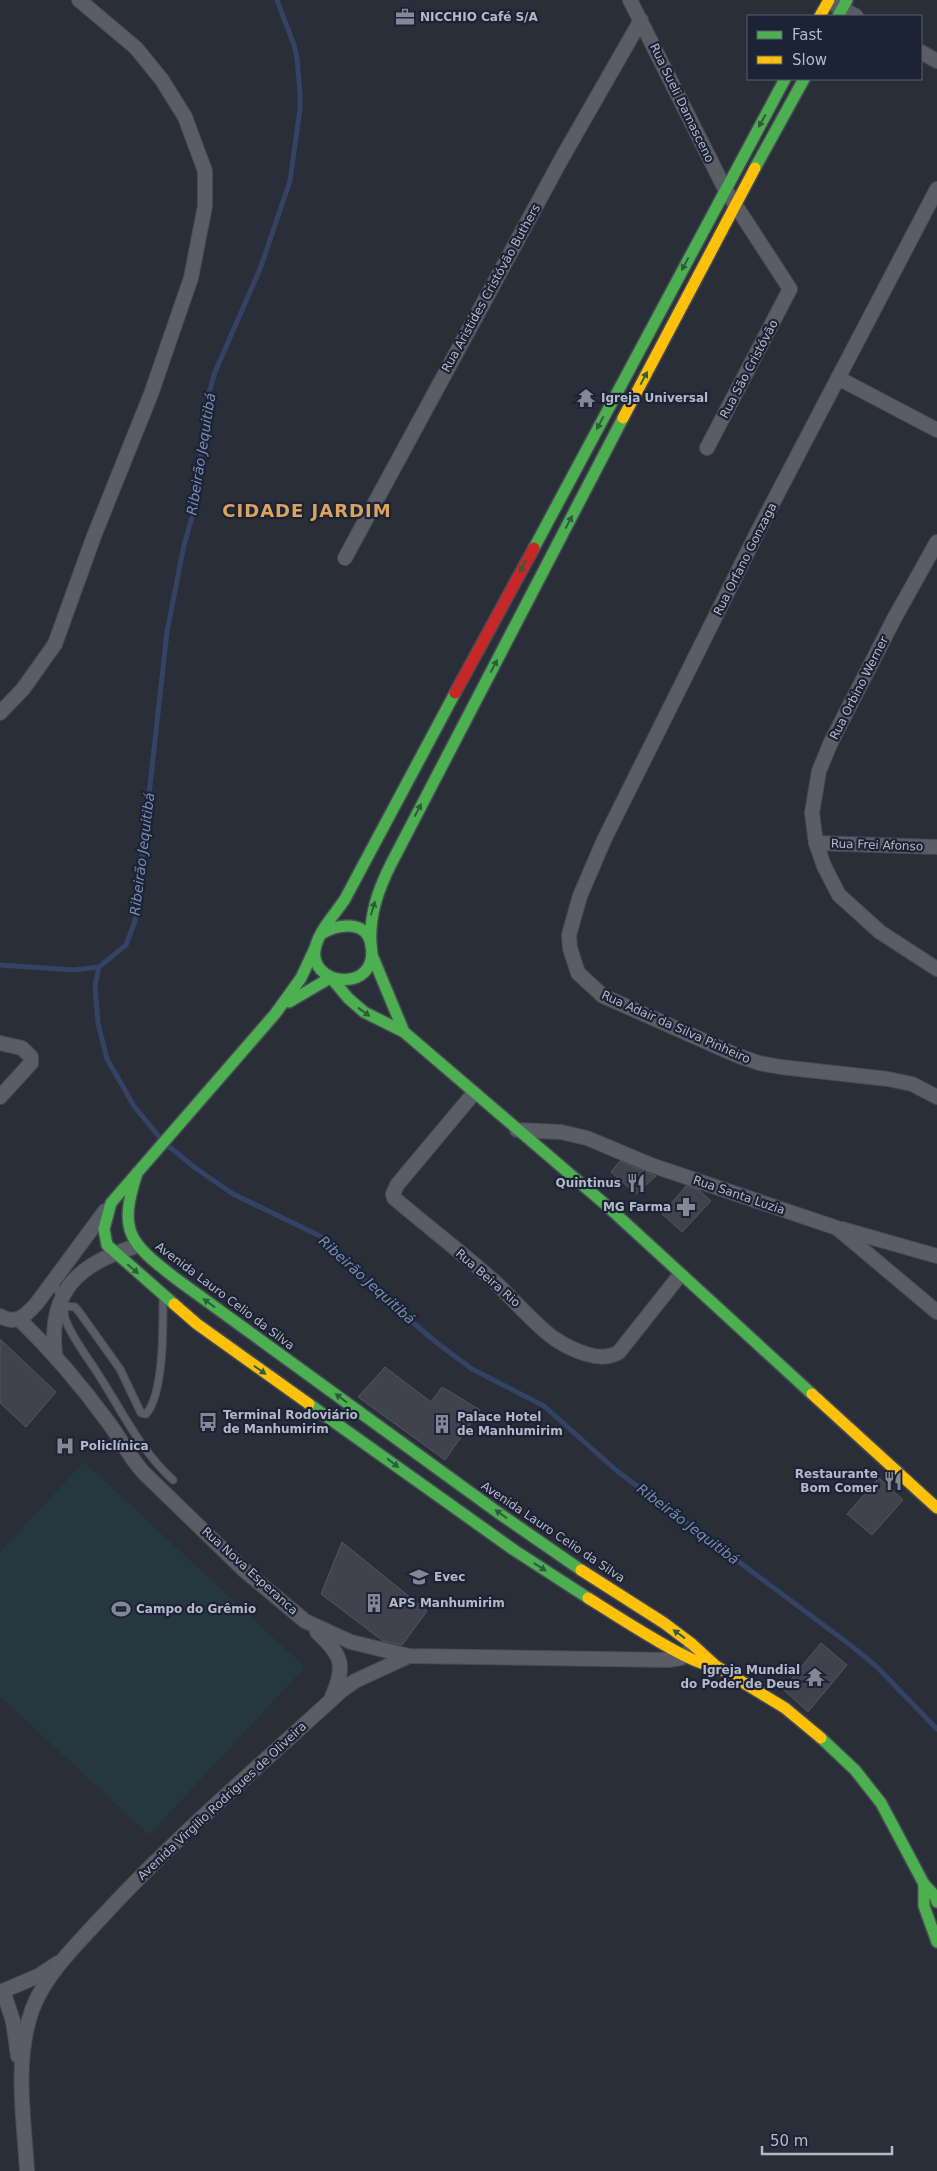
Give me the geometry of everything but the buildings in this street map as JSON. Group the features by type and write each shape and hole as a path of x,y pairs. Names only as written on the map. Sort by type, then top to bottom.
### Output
{"street":[{"path":"0,713 23,689 54,644 94,536 151,394 191,278 205,206 204,165 185,116 162,80 136,48 79,0"},
{"name":"Rua Sueli Damasceno","path":"630,0 725,189 790,289"},
{"path":"821,15 828,1 854,15"},
{"name":"Rua Aristides Cristóvão Buthers","path":"345,558 562,158 641,20"},
{"path":"922,53 937,61"},
{"path":"137,1173 275,1014 300,978 321,934 345,898 725,189 785,80"},
{"path":"275,1014 296,996 332,979 344,982 354,980 363,974 369,966 372,950 369,933 374,904 396,853 734,205 803,80"},
{"name":"Rua Orfano Gonzaga","path":"569,935 580,896 604,840 758,531 937,189"},
{"name":"Rua São Cristóvão","path":"707,448 790,289"},
{"path":"838,378 937,430"},
{"name":"Rua Orbino Werner","path":"937,542 831,742 819,771 812,813 816,843 824,866 839,895 880,932 937,969"},
{"name":"Rua Frei Afonso","path":"816,843 937,847"},
{"path":"321,934 329,927 339,924 350,924 363,932 404,1032"},
{"name":"Rua Adair da Silva Pinheiro","path":"569,935 570,948 578,973 603,996 727,1051 759,1063 888,1079 912,1084 937,1097"},
{"path":"315,948 315,958 318,967 332,979 344,995 363,1012 382,1024 404,1032 606,1205 680,1275 937,1508"},
{"path":"0,1044 22,1048 31,1057 31,1063 0,1097"},
{"name":"Rua Beira Rio","path":"474,1093 397,1185 394,1189 394,1198 496,1284 554,1338 584,1353 598,1356 614,1355 619,1352 680,1275"},
{"name":"Rua Santa Luzia","path":"517,1130 561,1132 587,1138 652,1165 836,1228 937,1312"},
{"name":"Avenida Lauro Celio da Silva","path":"137,1173 111,1203 103,1232 107,1245 114,1253 197,1324 231,1334 315,1379 527,1532 627,1599 690,1651"},
{"name":"Avenida Lauro Celio da Silva","path":"137,1173 130,1195 127,1217 129,1233 137,1246 174,1278 231,1334 302,1399 514,1550 617,1616 690,1651 745,1682 784,1708 843,1757 881,1803 924,1884 935,1896 937,1902"},
{"path":"0,1316 13,1321 20,1320 37,1303 111,1203"},
{"path":"836,1228 937,1256"},
{"path":"55,1354 53,1334 58,1306 63,1301 70,1283 88,1266 114,1253 137,1246"},
{"name":"Rua Nova Esperanca","path":"20,1320 55,1354 110,1425 131,1458 143,1472 244,1570 306,1621 351,1642 409,1656 668,1660 690,1651"},
{"path":"302,1399 315,1379"},
{"path":"374,1449 386,1432"},
{"path":"514,1550 527,1532"},
{"path":"617,1616 627,1599"},
{"path":"306,1621 331,1645 340,1660 338,1684 329,1702"},
{"name":"Avenida Virgilio Rodrigues de Oliveira","path":"26,2171 21,2076 24,2044 32,2010 66,1956 136,1880 192,1824 329,1702 355,1681 409,1656"},
{"path":"924,1884 924,1906 937,1942"},
{"path":"21,2076 13,2021 2,1990 38,1976 66,1956"}],"lane":[{"path":"52,1283 63,1301 63,1314 66,1322 128,1424 153,1460 173,1480"},
{"path":"63,1301 75,1307 80,1313 120,1369 136,1407 141,1414 146,1414 153,1401 162,1352 163,1294"}],"shaded area":[{"name":"Campo do Grêmio","path":"84,1462 305,1667 149,1835 0,1696 0,1552"}],"waterway":[{"name":"Ribeirão Jequitibá","path":"161,1139 134,1106 107,1059 98,1023 95,985 99,967 126,945 135,921 167,632 184,545 193,514 209,393 215,372 260,269 290,181 300,109 300,93 294,45 277,0"},
{"path":"0,965 74,970 99,967"},
{"name":"Ribeirão Jequitibá","path":"167,1145 194,1167 233,1194 320,1236 375,1290 437,1343 472,1369 544,1406 617,1471 849,1644 877,1667 937,1729"}],"traffic: fast":[{"path":"839,15 847,0"},
{"path":"534,548 784,80"},
{"path":"755,168 803,80"},
{"path":"371,945 373,913 378,893 386,874 623,418"},
{"path":"321,934 343,926 358,927 364,931 371,945 371,961 365,972 354,978 342,980 331,977 321,970 315,959 316,945 318,939 325,927 345,899 455,693"},
{"path":"174,1304 107,1245 104,1229 111,1203 275,1014 301,978 315,948"},
{"path":"372,955 404,1032"},
{"path":"289,1002 330,978"},
{"path":"333,980 348,998 364,1012 404,1032 606,1205 812,1394"},
{"path":"137,1173 128,1209 129,1223 138,1245 159,1266 500,1514 581,1570"},
{"path":"309,1404 514,1550 588,1598"},
{"path":"821,1738 855,1770 881,1803 924,1884 935,1896 937,1902"},
{"path":"924,1884 924,1906 937,1942"}],"traffic: slow":[{"path":"821,15 829,0"},
{"path":"623,418 755,168"},
{"path":"174,1304 197,1324 309,1404"},
{"path":"812,1394 937,1508"},
{"path":"581,1570 664,1623 692,1644 716,1666 785,1708 821,1738"},
{"path":"588,1598 669,1647 700,1663 710,1665"}],"traffic: jam":[{"path":"455,693 534,548"}],"place":[{"name":"NICCHIO Café S/A","path":"405,17"},
{"name":"Igreja Universal","path":"586,398"},
{"name":"Quintinus","path":"636,1183"},
{"name":"MG Farma","path":"686,1207"},
{"name":"Terminal Rodoviário de Manhumirim","path":"208,1422"},
{"name":"Palace Hotel de Manhumirim","path":"442,1424"},
{"name":"Policlínica","path":"65,1446"},
{"name":"Restaurante Bom Comer","path":"893,1481"},
{"name":"Evec","path":"419,1577"},
{"name":"APS Manhumirim","path":"374,1603"},
{"name":"Campo do Grêmio","path":"121,1609"},
{"name":"Igreja Mundial do Poder de Deus","path":"815,1677"}],"district":[{"name":"CIDADE JARDIM","path":"307,511"}]}
